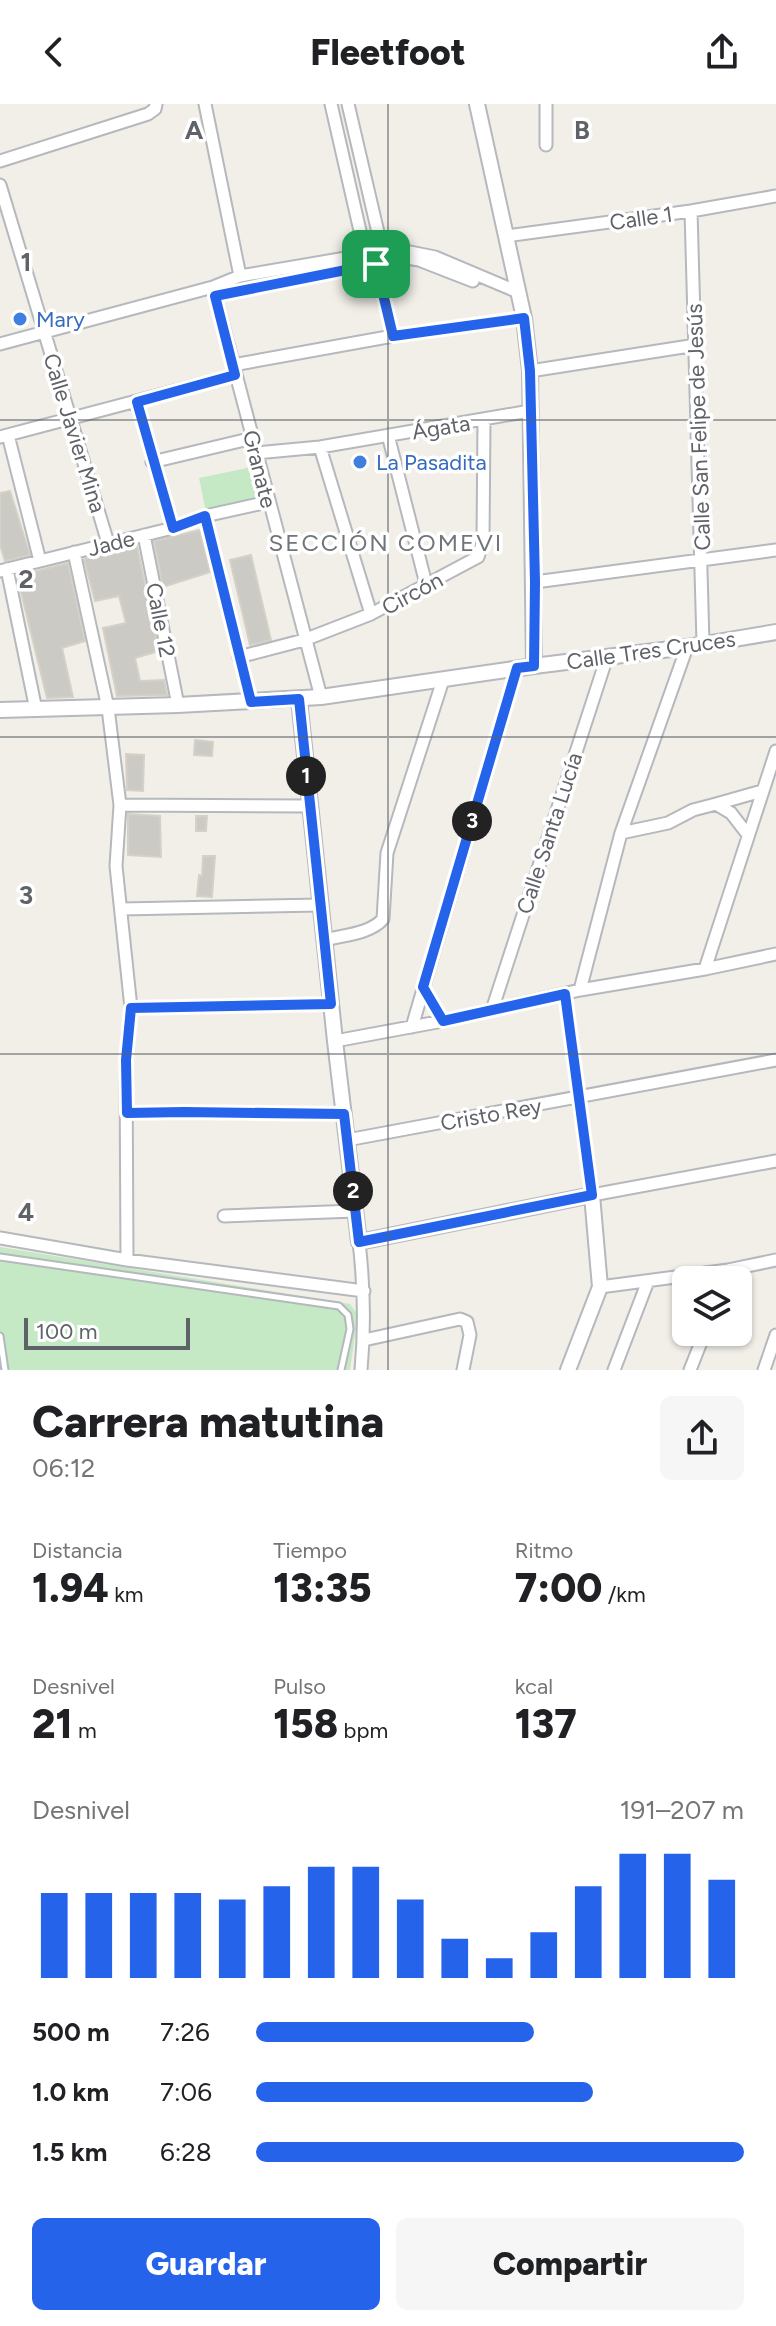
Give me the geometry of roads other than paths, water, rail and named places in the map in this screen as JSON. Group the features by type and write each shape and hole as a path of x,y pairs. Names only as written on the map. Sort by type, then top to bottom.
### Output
{"street":[{"path":"205,104 240,276"},
{"path":"331,104 363,244 375,259 393,336"},
{"path":"348,104 380,241 375,259"},
{"path":"477,104 524,318 530,371 534,666"},
{"path":"546,104 546,145"},
{"path":"0,161 148,114 156,106"},
{"name":"Calle Javier Mina","path":"0,185 108,543"},
{"name":"Calle 1","path":"506,236 776,196"},
{"name":"Calle San Felipe de Jesús","path":"691,211 703,643"},
{"path":"0,344 214,292 410,252 427,255 518,292"},
{"path":"214,292 240,276 375,259 410,258 473,281"},
{"name":"Granate","path":"214,292 321,697"},
{"path":"40,561 4,436 137,402 234,370 393,336 524,318"},
{"path":"530,371 696,345"},
{"path":"137,402 173,528"},
{"name":"Ágata","path":"256,453 320,447 530,411"},
{"name":"Circón","path":"239,657 304,640 371,614 474,560 482,549 484,420"},
{"path":"388,435 426,584"},
{"path":"152,462 253,438"},
{"path":"320,447 371,614"},
{"name":"Jade","path":"4,570 268,502"},
{"path":"205,516 251,702"},
{"name":"Calle 12","path":"144,535 178,705"},
{"path":"535,582 776,550"},
{"path":"74,552 108,708 120,805 116,866 131,1008 126,1060 127,1260"},
{"path":"4,570 36,710"},
{"name":"Calle Tres Cruces","path":"0,710 321,697 776,632"},
{"path":"580,990 621,833 687,647"},
{"name":"Calle Santa Lucía","path":"492,1010 607,657"},
{"path":"412,1027 517,668"},
{"path":"325,940 364,931 383,919 387,853 443,680"},
{"path":"299,699 364,1291 361,1370"},
{"path":"705,969 776,751"},
{"path":"621,833 668,823 693,810 762,791"},
{"path":"716,804 731,813 748,835"},
{"path":"120,805 309,806"},
{"path":"122,909 320,905"},
{"path":"335,1041 774,954 776,942"},
{"path":"423,987 443,1021"},
{"path":"565,994 592,1195 600,1287 568,1370"},
{"path":"131,1008 331,1004"},
{"name":"Cristo Rey","path":"347,1140 776,1060"},
{"path":"127,1113 344,1114"},
{"path":"359,1242 776,1161"},
{"path":"224,1216 355,1211"},
{"path":"0,1238 127,1260 364,1291"},
{"path":"752,1267 776,1260"},
{"path":"600,1287 672,1279"},
{"path":"614,1370 648,1281"},
{"path":"364,1340 460,1319 467,1322 470,1335 463,1370"},
{"path":"764,1370 776,1335"},
{"path":"690,1370 699,1346"}],"lane":[{"path":"0,1257 339,1306 348,1315 350,1329 341,1370"},
{"path":"0,1336 5,1370"}],"place":[{"name":"Mary","path":"20,319"},
{"name":"La Pasadita","path":"360,462"}],"district":[{"name":"SECCIÓN COMEVI","path":"386,543"}]}
